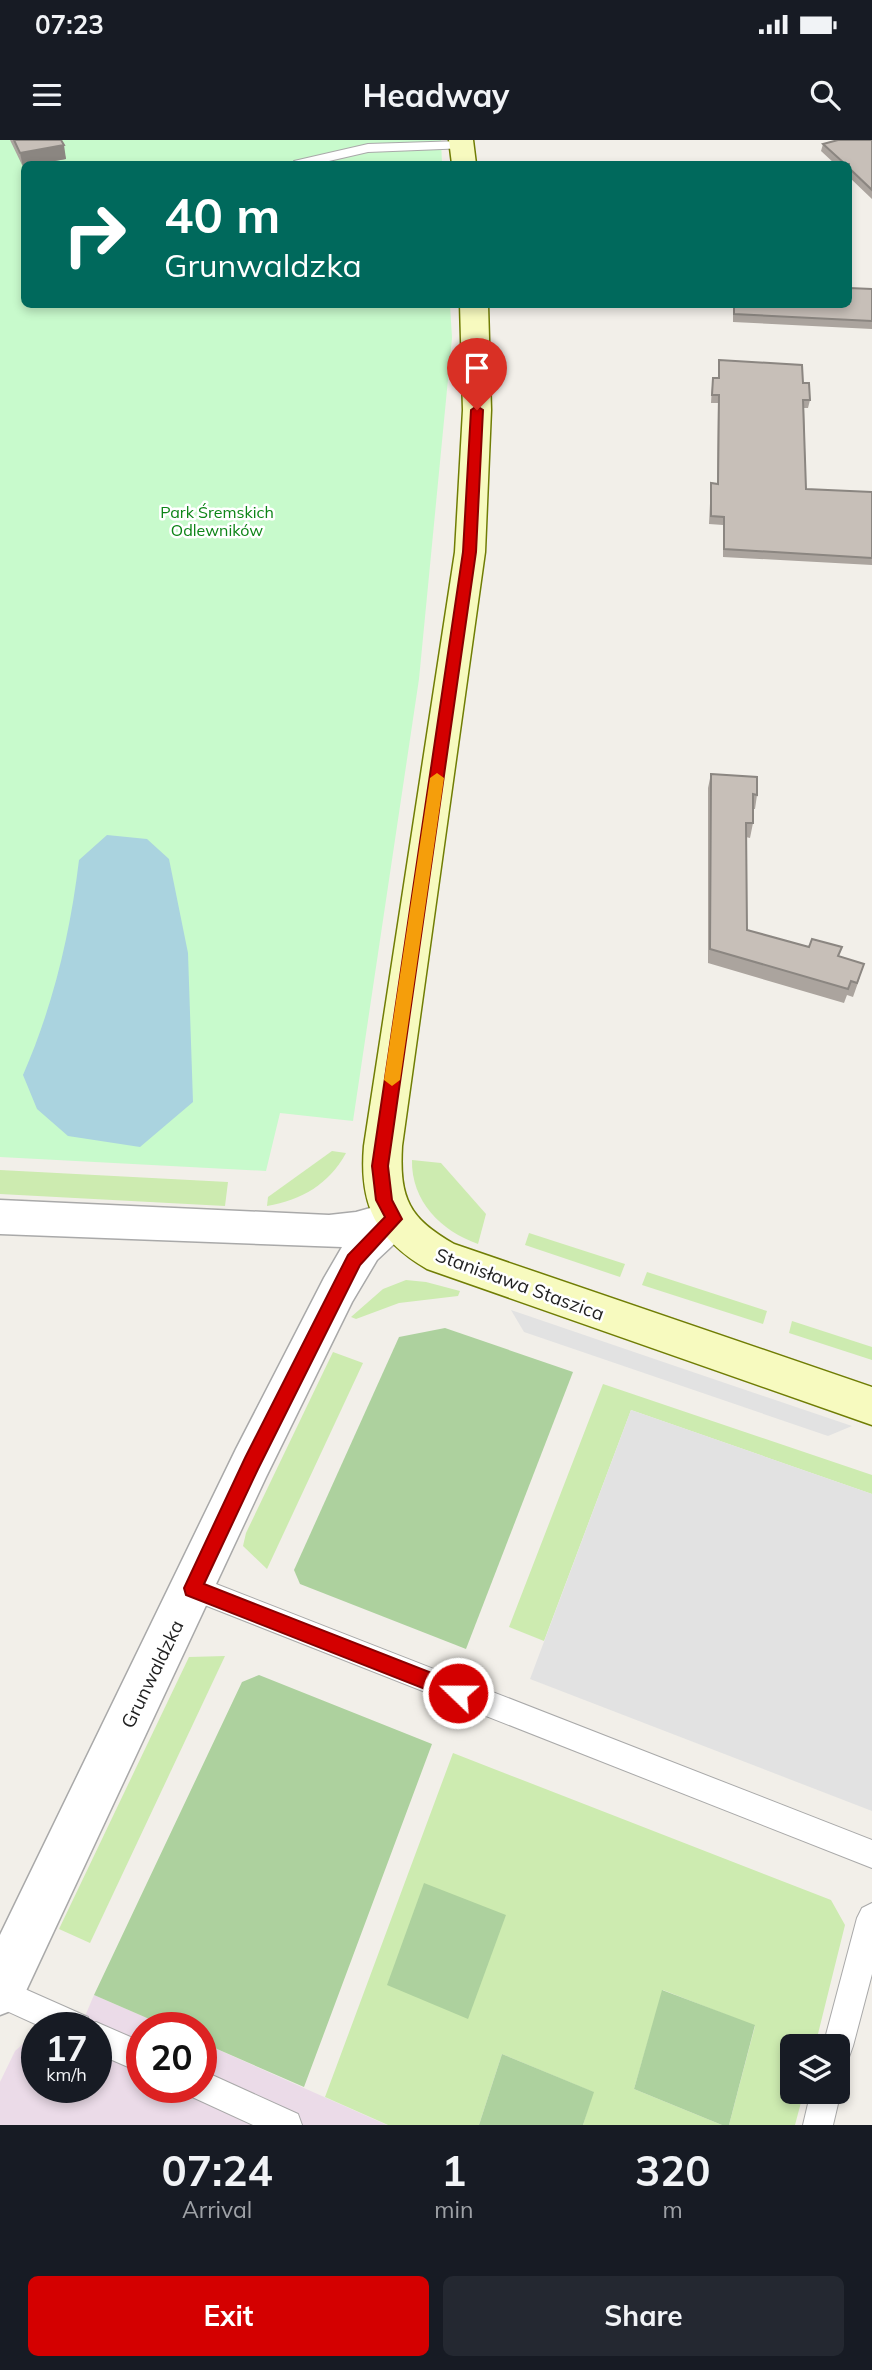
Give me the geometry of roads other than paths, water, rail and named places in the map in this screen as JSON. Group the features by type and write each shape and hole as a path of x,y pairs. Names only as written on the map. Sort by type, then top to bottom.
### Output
{"main road":[{"path":"394,1219 384,1200 380,1166 470,552 477,410 474,308"},
{"name":"Stanisława Staszica","path":"394,1219 421,1247 460,1266 872,1406"}],"street":[{"path":"0,1217 330,1232 356,1229 394,1219"},
{"name":"Grunwaldzka","path":"0,1992 251,1463 354,1260 394,1219"}],"lane":[{"path":"312,161 368,148 462,150"},
{"path":"193,1588 872,1854"},
{"path":"841,2034 872,1918"},
{"path":"0,1992 43,2012"},
{"path":"217,2092 287,2125"},
{"path":"818,2125 824,2104"}],"water":[{"path":"107,835 147,839 169,859 188,953 193,1102 140,1147 68,1136 37,1109 23,1075 59,970 71,916 79,860"}],"park label":[{"name":"Park Śremskich Odlewników","path":"217,521"}]}
